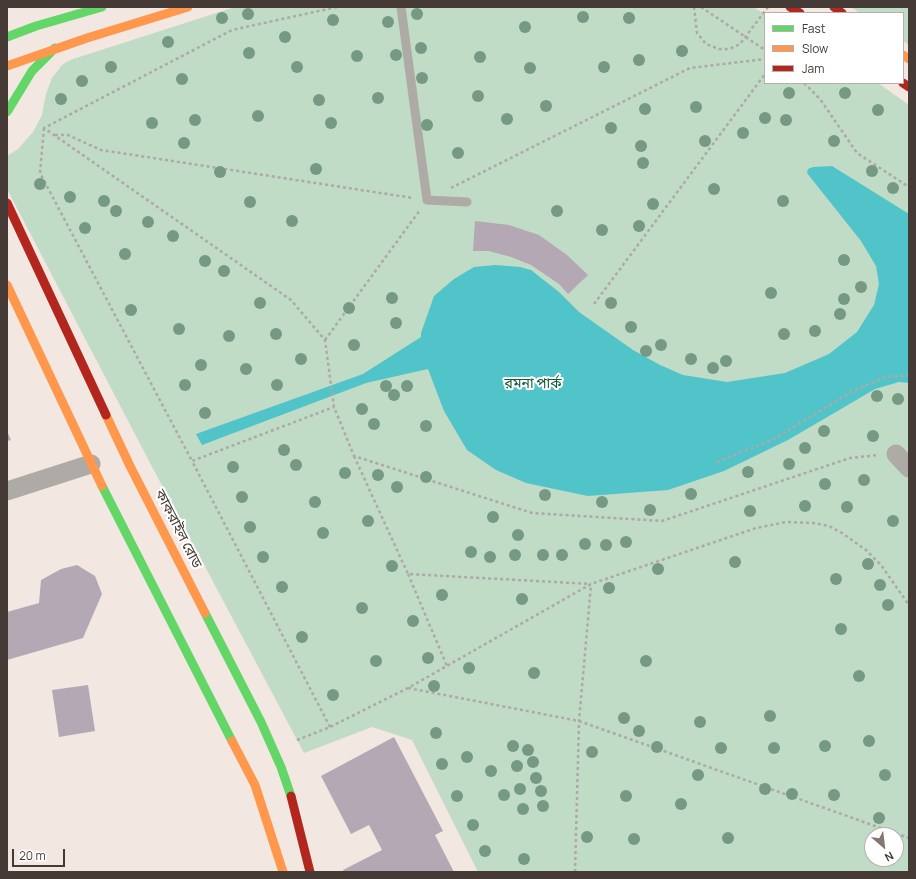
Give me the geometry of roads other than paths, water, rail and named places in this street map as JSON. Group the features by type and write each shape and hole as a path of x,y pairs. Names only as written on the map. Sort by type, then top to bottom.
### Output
{"main road":[{"path":"7,37 36,26 102,7"},
{"path":"7,66 55,48 188,7"},
{"path":"7,29 36,26"},
{"path":"7,112 32,71 55,48"},
{"name":"কাকরাইল রোড","path":"7,203 130,466 264,728 281,767 292,799 310,872"},
{"path":"7,285 90,464 254,785 283,872"}],"street":[{"path":"896,454 909,468"},
{"path":"7,491 90,464"}],"lane":[{"path":"401,7 427,200 467,202"}],"water":[{"path":"832,166 909,214 909,383 899,382 875,389 788,440 724,471 668,490 588,496 526,483 496,470 467,450 444,411 428,369 366,383 202,445 196,434 363,374 421,337 421,333 434,296 454,279 474,267 495,265 520,267 531,270 559,292 579,312 633,350 660,365 683,375 727,382 785,373 829,354 857,332 874,305 879,284 876,266 861,241 807,173 808,169 813,167"}],"park label":[{"name":"রমনা পার্ক","path":"533,384"}]}
